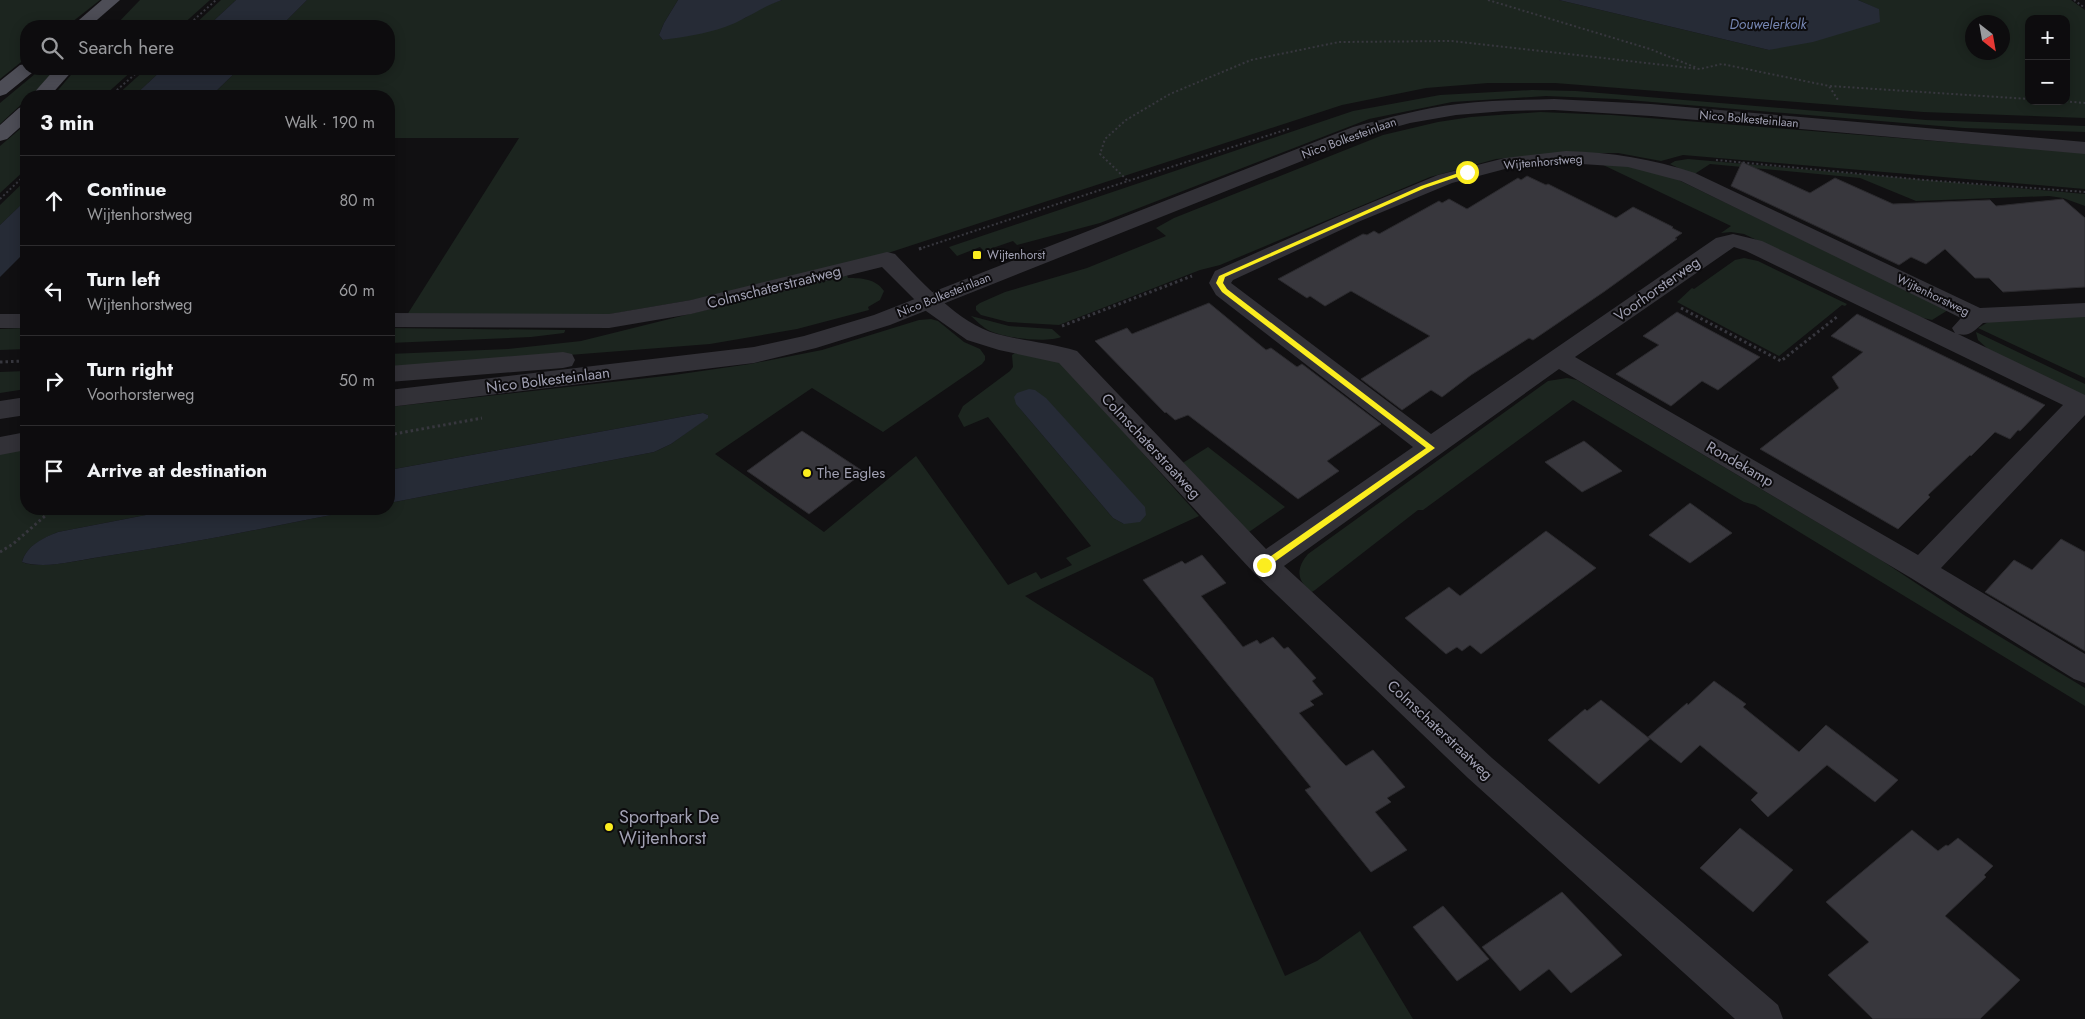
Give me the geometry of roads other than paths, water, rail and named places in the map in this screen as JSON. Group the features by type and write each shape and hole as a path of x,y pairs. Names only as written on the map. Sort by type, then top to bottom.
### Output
{"main road":[{"path":"90,20 119,2"},
{"path":"108,20 119,2"},
{"path":"0,90 20,74"},
{"path":"46,90 59,75"},
{"path":"0,135 20,118"}],"street":[{"name":"Nico Bolkesteinlaan","path":"395,398 754,355 808,343 853,330 930,301 1360,132 1392,121 1430,114 1512,104 1569,104 2085,148"},
{"name":"Nico Bolkesteinlaan","path":"1876,129 2085,136"},
{"name":"Wijtenhorstweg","path":"1432,448 1224,290 1220,283 1222,276 1423,187 1467,172 1512,162 1557,158 1616,159 1658,166 1688,177 1977,316 2085,310"},
{"name":"Voorhorsterweg","path":"1264,565 1651,292 1724,243 1733,240 1754,246 2083,404"},
{"name":"Colmschaterstraatweg","path":"395,320 609,321 691,307 887,259 930,301 976,336 1003,343 1044,349 1068,358 1264,565 1480,768 1764,1019"},
{"name":"Wijtenhorstweg","path":"1952,340 1977,316"},
{"path":"0,321 20,321"},
{"name":"Nico Bolkesteinlaan","path":"395,374 731,346 853,330"},
{"name":"Rondekamp","path":"1559,358 1921,570 2085,670"},
{"path":"1921,570 2083,404"},
{"path":"0,410 20,407"},
{"path":"0,446 20,442"}],"water":[{"path":"236,0 307,0 287,20 214,20"},
{"path":"678,0 782,0 725,27 663,40 659,35"},
{"name":"Douwelerkolk","path":"1559,0 1858,0 1879,9 1880,22 1813,42 1769,50"},
{"path":"157,75 233,75 217,90 140,90"},
{"path":"20,206 20,257 0,277 0,225"},
{"path":"1029,389 1035,390 1046,398 1145,507 1146,515 1140,522 1124,524 1113,518 1016,404 1014,397 1017,393"},
{"path":"703,413 708,415 708,418 671,444 654,452 395,502 395,469"},
{"path":"146,515 331,515 199,541 61,564 41,565 22,562 24,556 32,547 41,540 58,532"}],"place":[{"name":"Wijtenhorst","path":"977,255"},
{"name":"The Eagles","path":"807,473"},
{"name":"Sportpark De Wijtenhorst","path":"609,827"}]}
